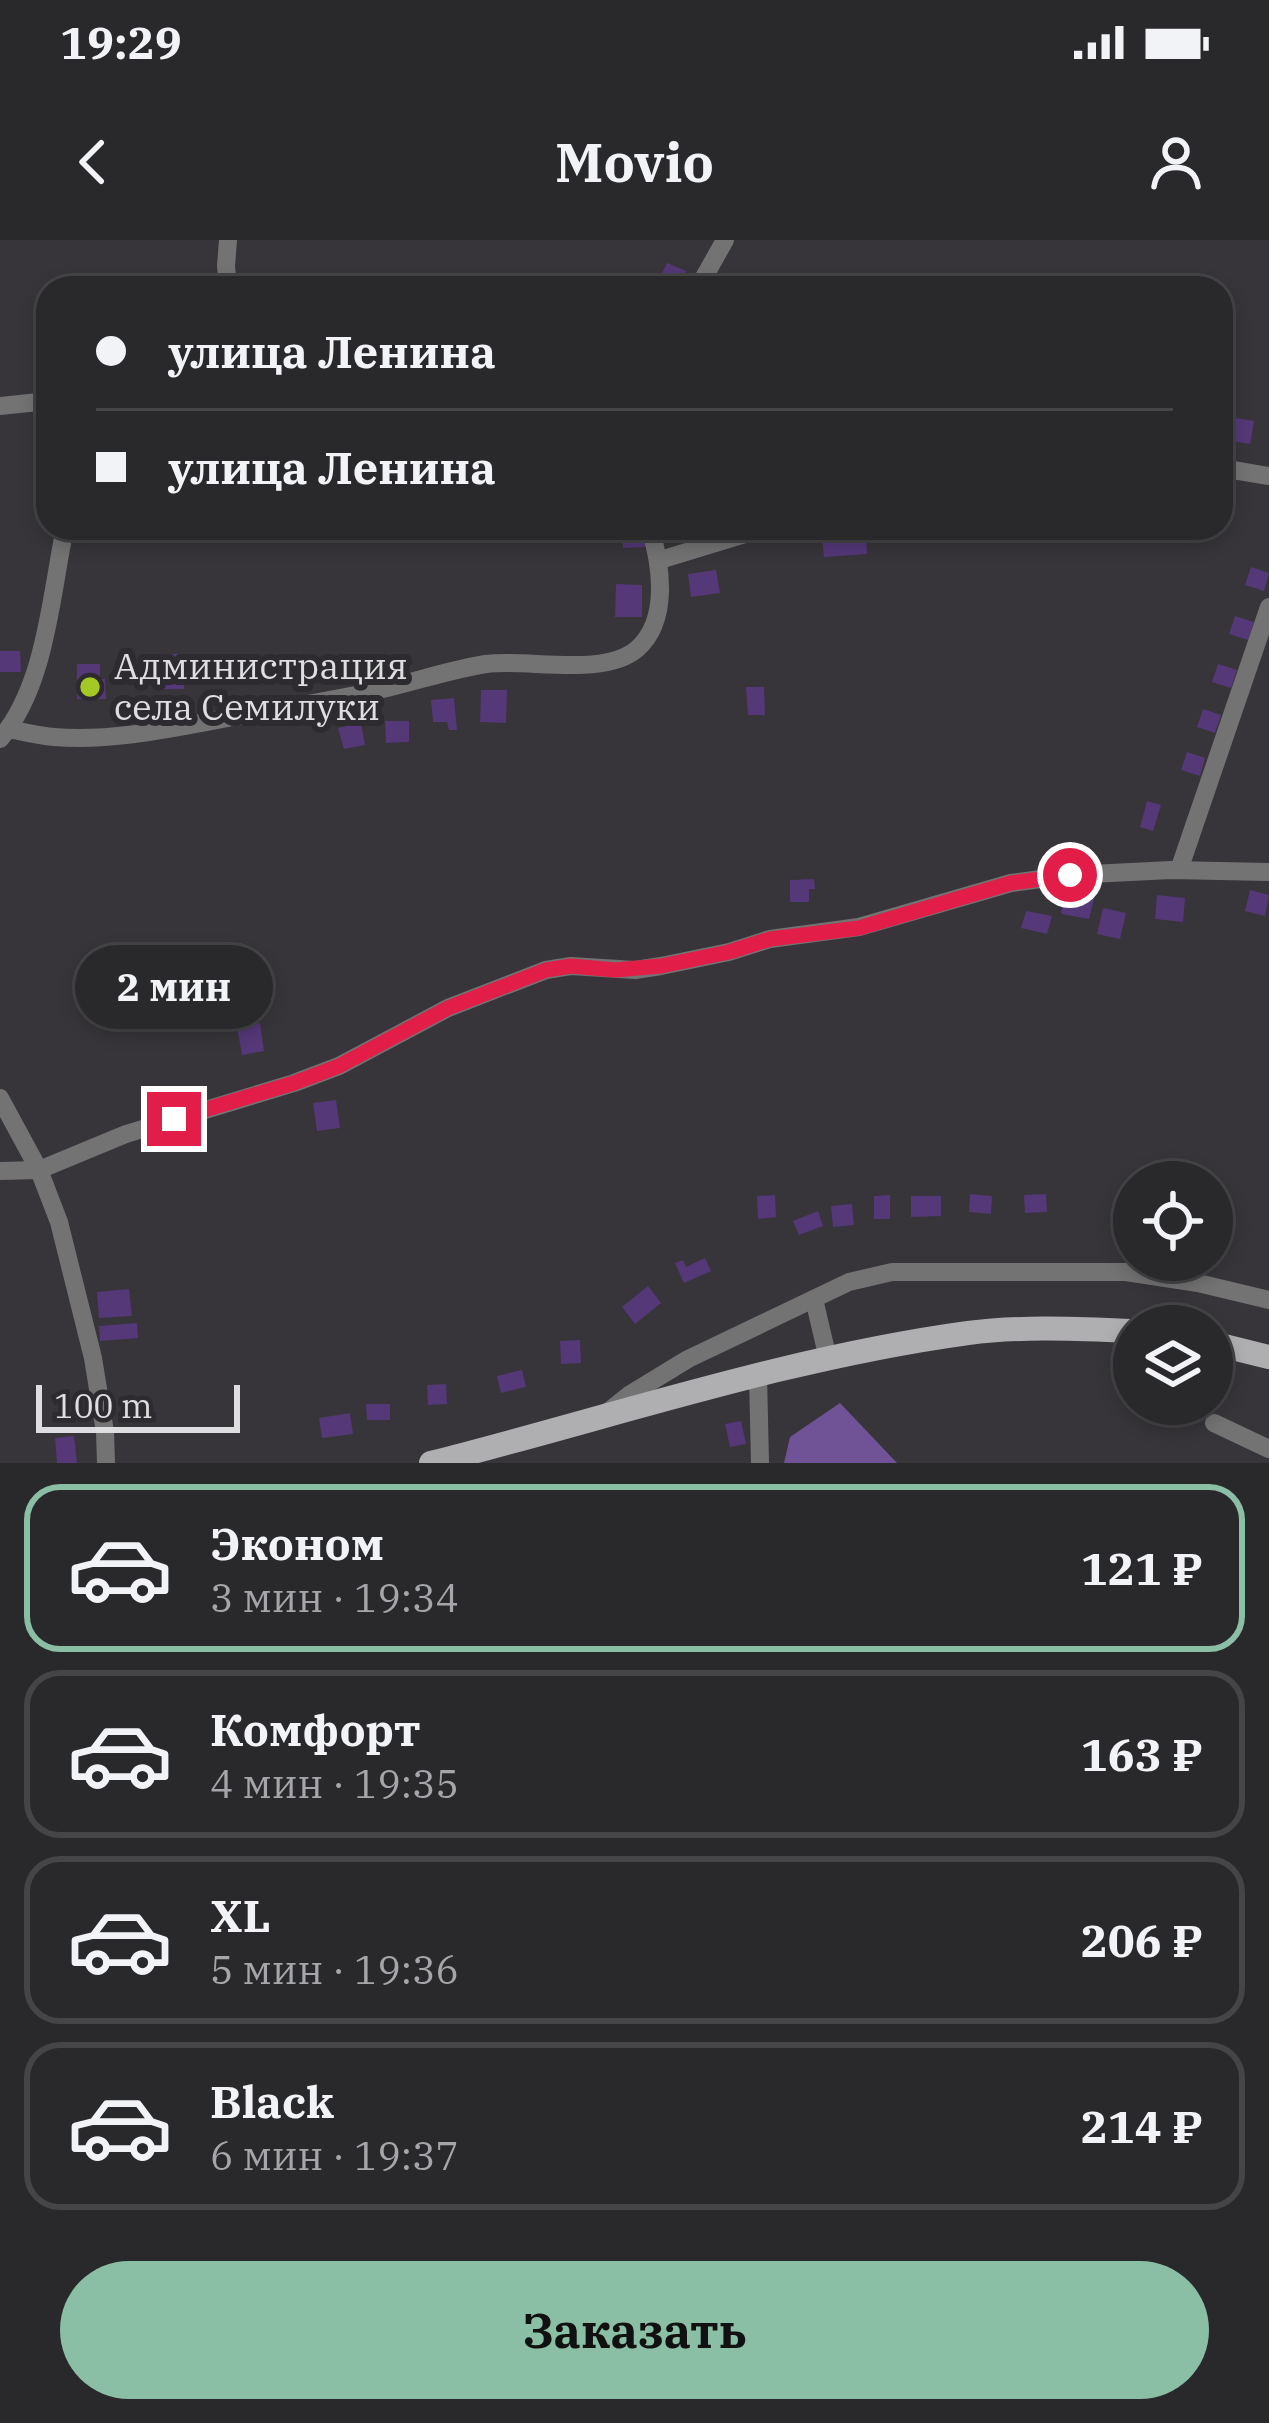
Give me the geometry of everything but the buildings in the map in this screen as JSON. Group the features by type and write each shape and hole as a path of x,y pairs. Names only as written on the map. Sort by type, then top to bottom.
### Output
{"main road":[{"path":"431,1463 828,1359 970,1333 1113,1330"},
{"path":"1233,1348 1269,1357"}],"street":[{"path":"227,276 228,240"},
{"path":"704,276 724,240"},
{"path":"0,406 36,402"},
{"path":"1233,470 1269,476"},
{"path":"63,540 36,673 4,734 94,737 160,730 371,692 489,663 554,667 619,660 634,652 653,628 660,560 654,540"},
{"path":"660,560 726,540"},
{"path":"1179,870 1269,607"},
{"path":"0,1171 39,1170 126,1135 294,1083 339,1066 448,1008 546,970 661,966 770,939 859,928 1011,883 1070,875 1269,872"},
{"path":"0,1098 39,1170 59,1222 81,1307 105,1432 106,1463"},
{"path":"600,1418 688,1359 849,1282 892,1271 1126,1272 1269,1300"},
{"path":"814,1299 828,1359"},
{"path":"758,1375 760,1463"},
{"path":"1218,1425 1269,1449"}],"shaded area":[{"path":"840,1403 897,1463 784,1463 790,1437"}],"place":[{"name":"Администрация села Семилуки","path":"90,687"}],"route":[{"path":"174,1119 339,1066 448,1008 546,970 661,966 770,939 859,928 1011,883 1070,875"}]}
